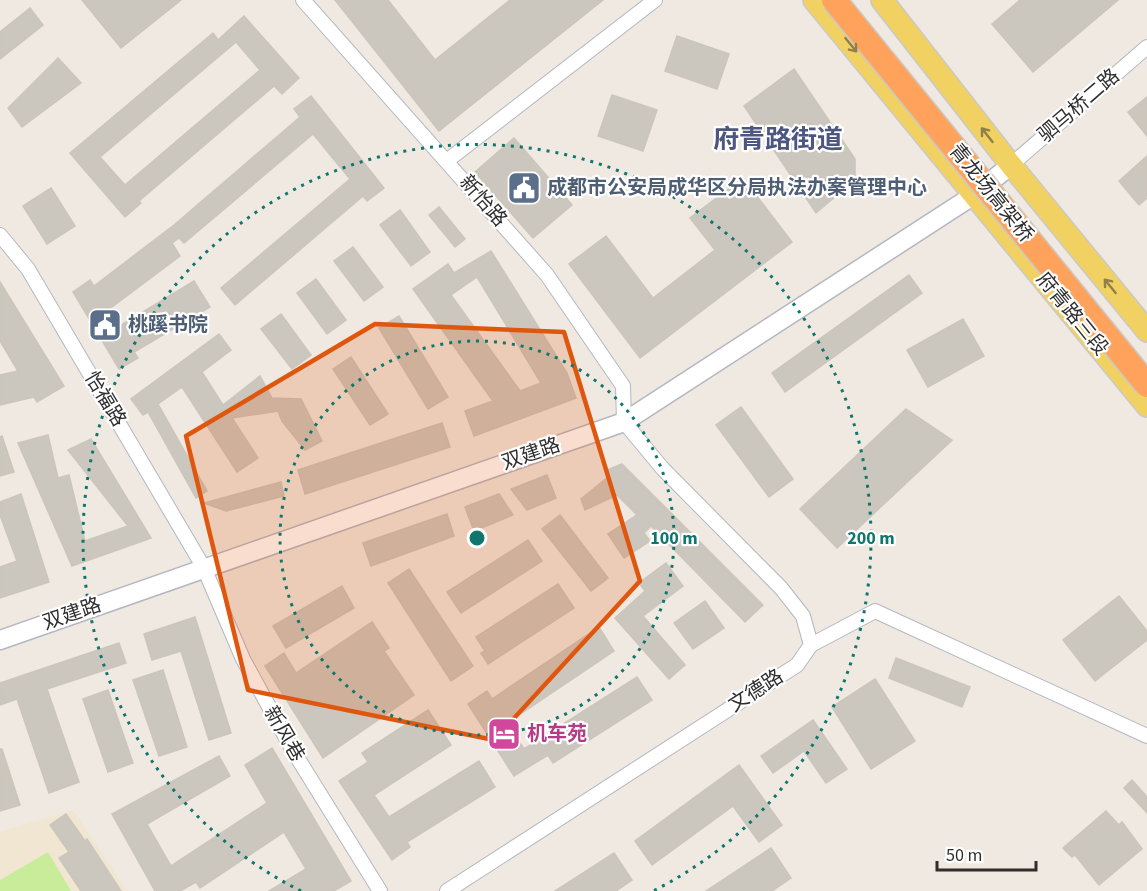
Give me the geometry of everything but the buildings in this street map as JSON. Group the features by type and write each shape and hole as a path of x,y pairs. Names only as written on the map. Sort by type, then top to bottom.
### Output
{"highway":[{"name":"青龙场高架桥","path":"834,0 1147,385"},
{"name":"青龙场高架桥","path":"850,0 1147,364"}],"main road":[{"name":"府青路三段","path":"814,0 1147,406"},
{"path":"882,0 1011,165 1147,331"}],"street":[{"name":"新怡路","path":"303,0 448,160 547,275 623,386 624,422"},
{"path":"448,160 655,0"},
{"name":"驷马桥二路","path":"1011,165 1147,47"},
{"name":"双建路","path":"0,639 624,422 974,195 1011,165"},
{"name":"怡福路","path":"0,236 28,268 204,568"},
{"path":"624,422 663,469 781,588 803,616 811,645 875,611 1147,736"},
{"name":"新风巷","path":"204,568 243,659 275,719 380,891"},
{"name":"文德路","path":"447,891 796,665 811,645"}],"highlighted area":[{"path":"375,324 564,332 640,581 494,740 248,690 186,436"}],"shaded area":[{"path":"73,810 127,891 0,891 0,832"}],"green space":[{"path":"48,852 71,891 0,891 0,880"}],"place":[{"name":"成都市公安局成华区分局执法办案管理中心","path":"524,188"},
{"name":"桃蹊书院","path":"105,325"},
{"name":"机车苑","path":"504,734"}],"district":[{"name":"府青路街道","path":"778,139"}]}
